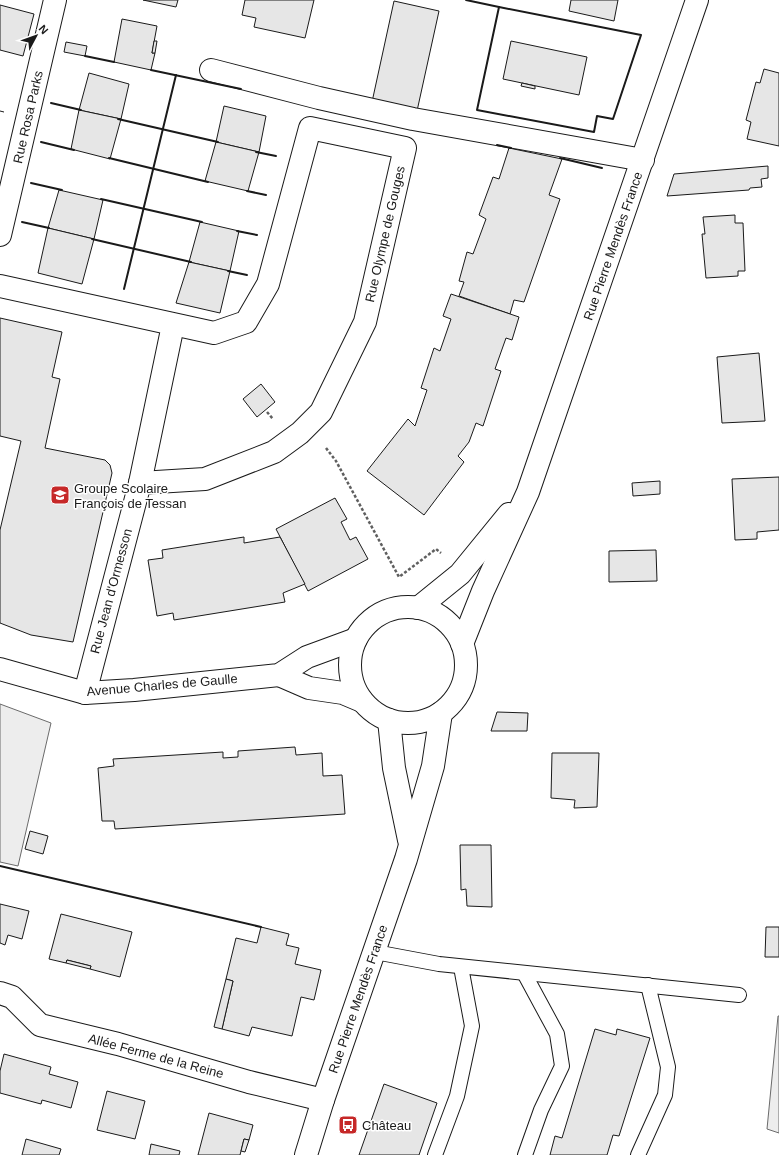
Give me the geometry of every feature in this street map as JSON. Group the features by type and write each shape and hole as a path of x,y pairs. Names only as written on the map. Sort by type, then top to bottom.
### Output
{"street":[{"name":"Rue Rosa Parks","path":"0,235 55,0"},
{"name":"Rue Pierre Mendès France","path":"462,644 483,590 528,492 698,0"},
{"path":"211,70 319,98 413,119 642,160"},
{"name":"Rue Olympe de Gouges","path":"140,483 205,479 274,452 300,432 321,412 365,322 405,148 310,128 268,284 246,322 214,333 173,325"},
{"path":"0,286 173,325"},
{"name":"Rue Jean d'Ormesson","path":"85,693 140,483 173,325"},
{"name":"Rue Pierre Mendès France","path":"418,608 460,574 528,492"},
{"path":"403,607 418,608 432,612 445,620 455,631 462,644 466,664 464,683 455,700 441,713 424,721 407,724 389,720 374,712 362,701 354,687 350,671 351,654 356,639 364,627 375,617 389,610 403,607"},
{"name":"Avenue Charles de Gaulle","path":"0,670 85,693 134,690 279,675 307,657 356,639"},
{"name":"Avenue Charles de Gaulle","path":"279,675 309,688 343,693 362,701"},
{"name":"Rue Pierre Mendès France","path":"306,1155 323,1100 406,859 409,843 433,766 441,713"},
{"name":"Rue Pierre Mendès France","path":"389,720 394,768 409,843"},
{"name":"Allée Ferme de la Reine","path":"0,993 12,997 40,1025 118,1044 249,1082 323,1100"}],"lane":[{"path":"375,952 438,964 739,995"},
{"path":"435,1155 457,1096 472,1026 461,966"},
{"path":"524,973 557,1034 562,1066 542,1110 525,1155"},
{"path":"638,1155 665,1095 668,1067 648,985"}],"path":[{"path":"266,412 282,428 317,438 336,461 399,577 436,549 460,574"}],"shaded area":[{"path":"0,704 51,723 18,866 0,862"},
{"path":"779,1016 779,1133 767,1129"}],"building":[{"path":"143,0 178,0 176,7"},
{"path":"245,0 314,0 305,38 254,27 256,18 242,15"},
{"path":"571,0 618,0 614,21 569,11"},
{"path":"394,1 439,11 417,111 372,102"},
{"path":"0,5 34,14 23,56 0,50"},
{"path":"122,19 157,26 152,53 155,53 151,70 114,62"},
{"path":"154,41 157,41 155,53 152,53"},
{"path":"511,41 587,57 579,95 503,79"},
{"path":"66,42 87,46 85,56 64,52"},
{"path":"764,69 779,73 779,146 747,139 751,122 746,120 756,82 760,83"},
{"path":"89,73 129,84 121,119 79,110"},
{"path":"522,83 535,86 535,89 521,86"},
{"path":"224,106 266,116 259,152 216,142"},
{"path":"79,110 121,119 110,159 71,149"},
{"path":"216,142 259,152 248,191 205,181"},
{"path":"509,148 562,159 549,195 560,199 524,302 514,300 510,314 459,296 464,282 459,281 467,252 473,254 486,219 479,215 493,177 499,179"},
{"path":"768,166 768,178 761,179 762,187 750,188 749,190 667,196 674,174"},
{"path":"59,190 103,200 94,239 48,228"},
{"path":"735,215 735,223 743,223 745,271 738,271 738,276 706,278 702,234 705,234 703,217"},
{"path":"200,222 239,231 230,271 189,262"},
{"path":"48,228 94,239 82,284 38,273"},
{"path":"189,262 230,271 220,313 176,303"},
{"path":"451,294 519,317 512,340 506,338 495,369 501,371 483,426 476,423 469,442 458,456 464,462 424,515 367,471 408,419 415,426 427,390 421,388 434,348 440,351 451,319 443,316"},
{"name":"Groupe Scolaire François de Tessan","path":"0,318 62,332 52,377 60,379 45,448 105,460 110,465 112,473 73,642 31,635 0,623 0,530 21,441 0,436"},
{"path":"759,353 765,421 722,423 717,357"},
{"path":"261,384 275,402 257,417 243,399"},
{"path":"779,477 779,530 757,532 757,539 735,540 732,479"},
{"path":"660,481 660,494 633,496 632,483"},
{"path":"335,498 347,519 341,522 350,540 356,537 368,559 308,591 276,529"},
{"path":"244,537 244,543 280,537 305,584 283,593 285,602 174,620 173,613 157,616 148,560 163,558 162,550"},
{"path":"656,550 657,581 609,582 609,551"},
{"path":"497,712 528,713 527,731 491,731"},
{"path":"295,747 296,755 322,753 323,776 342,775 345,814 115,829 114,821 102,821 98,768 114,766 113,759 223,752 223,758 238,757 238,751"},
{"path":"552,753 599,753 597,807 574,808 575,800 551,798"},
{"path":"30,831 48,836 43,854 25,849"},
{"path":"460,845 491,845 492,907 467,906 466,889 461,890"},
{"path":"0,904 29,911 22,939 8,935 5,945 0,943"},
{"path":"61,914 132,932 120,977 90,969 91,966 67,960 66,963 49,959"},
{"path":"261,927 289,934 286,945 299,948 295,964 321,970 314,1000 301,997 292,1036 252,1027 249,1036 222,1029 233,981 226,979 236,938 257,943"},
{"path":"766,927 779,927 779,957 765,957"},
{"path":"67,960 91,966 90,969 66,963"},
{"path":"226,979 233,981 222,1029 214,1027"},
{"path":"595,1029 616,1035 617,1029 650,1038 619,1136 613,1135 607,1155 550,1155 555,1136 562,1138"},
{"path":"4,1054 51,1067 49,1074 78,1082 71,1108 42,1100 41,1104 0,1093 0,1071"},
{"path":"384,1084 437,1103 419,1155 359,1155"},
{"path":"107,1091 145,1101 135,1139 97,1130"},
{"path":"209,1113 253,1125 249,1140 244,1139 240,1155 198,1155"},
{"path":"26,1139 61,1149 59,1155 22,1155"},
{"path":"244,1139 249,1140 245,1152 241,1151"},
{"path":"151,1144 180,1151 179,1155 149,1155"}],"fence":[{"path":"0,111 4,112"}],"wall":[{"path":"466,0 499,7"},
{"path":"499,7 641,35 613,119 597,116 594,132 477,110 499,7"},
{"path":"85,56 114,62"},
{"path":"151,70 241,89"},
{"path":"124,289 176,75"},
{"path":"51,103 81,110"},
{"path":"118,119 218,142"},
{"path":"41,142 74,150"},
{"path":"497,145 511,148"},
{"path":"256,152 276,156"},
{"path":"109,158 208,182"},
{"path":"560,158 602,168"},
{"path":"31,183 62,190"},
{"path":"247,191 266,195"},
{"path":"101,199 202,222"},
{"path":"22,222 49,228"},
{"path":"237,231 257,235"},
{"path":"92,239 191,262"},
{"path":"228,271 247,275"},
{"path":"0,866 261,927"}],"place":[{"name":"Groupe Scolaire François de Tessan","path":"60,495"},
{"name":"Château","path":"348,1125"}]}
